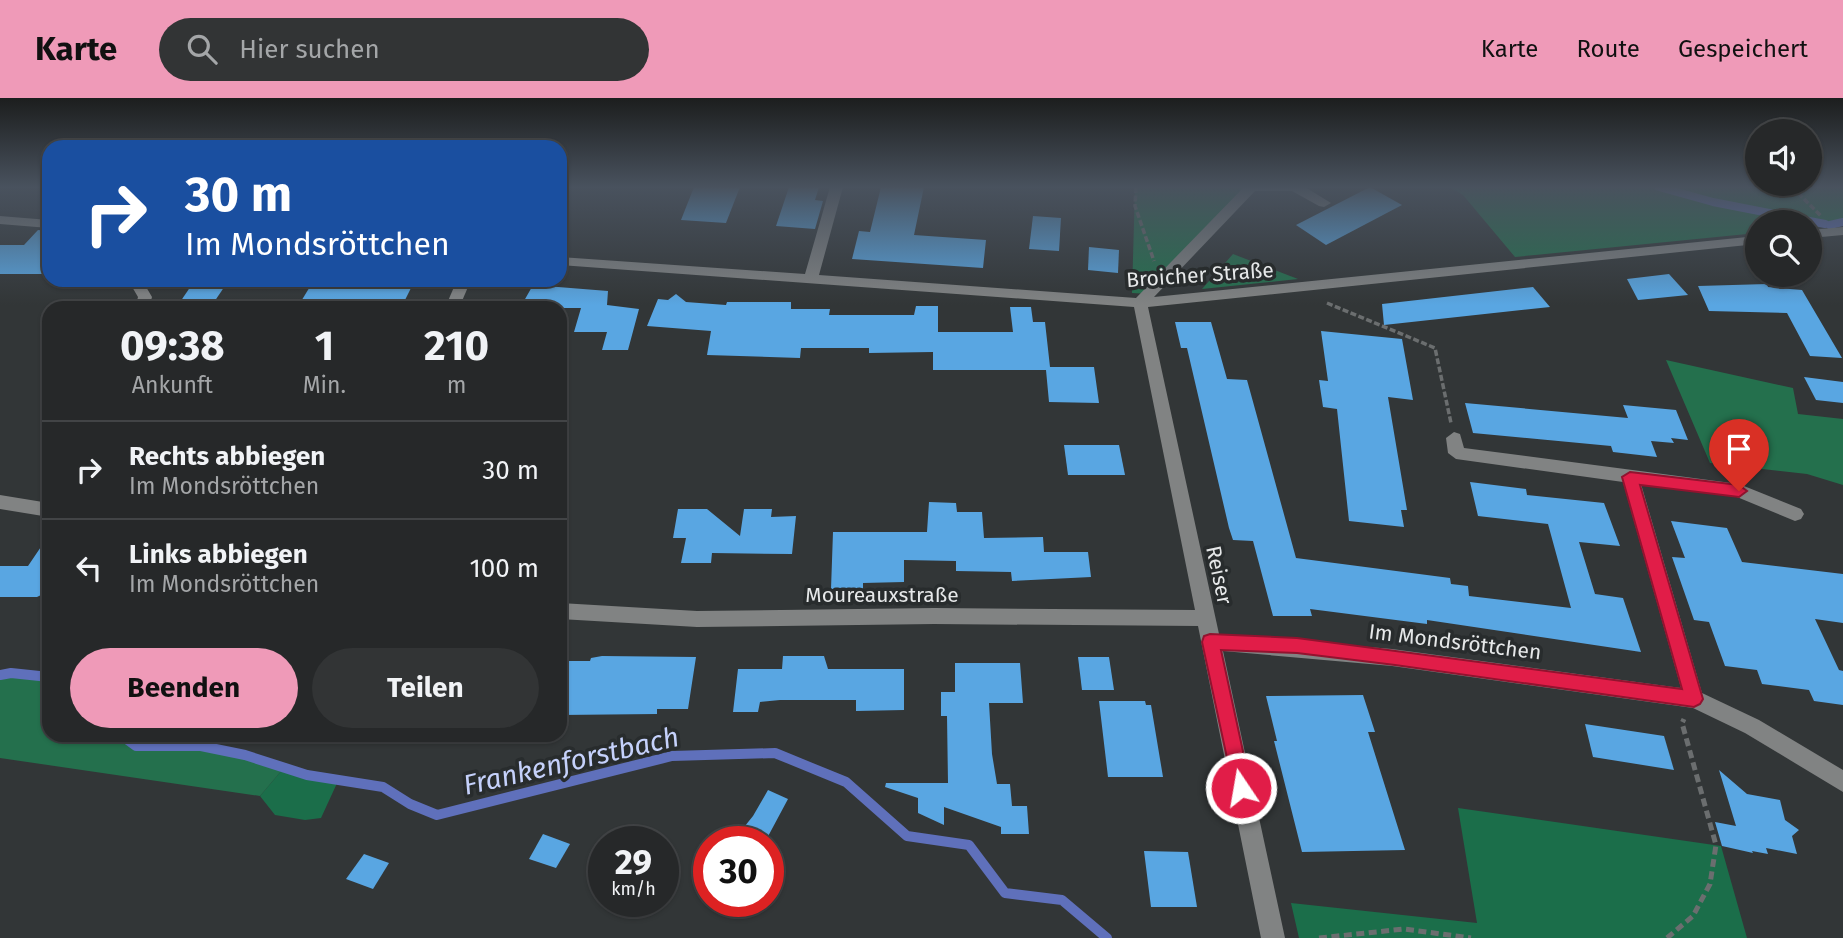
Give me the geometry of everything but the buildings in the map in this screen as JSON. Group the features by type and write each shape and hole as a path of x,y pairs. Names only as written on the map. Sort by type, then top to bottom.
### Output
{"street":[{"path":"811,279 826,226"},
{"path":"1140,303 1214,226"},
{"name":"Broicher Straße","path":"567,262 1140,303 1745,241"},
{"name":"Reiser","path":"1140,303 1273,938"},
{"path":"1454,438 1456,453 1739,491 1795,514"},
{"path":"1630,477 1694,699"},
{"path":"0,502 42,508"},
{"name":"Moureauxstraße","path":"567,611 697,619 933,616 1205,618"},
{"name":"Im Mondsröttchen","path":"1210,642 1297,645 1694,699 1728,712 1774,737 1843,782"}],"path":[{"path":"1142,226 1162,282"},
{"path":"1292,289 1435,348 1454,438"},
{"path":"1667,938 1693,916 1710,884 1716,845 1682,723 1694,699"},
{"path":"1319,938 1404,929 1471,938"}],"green space":[{"path":"1134,226 1217,226 1150,294 1132,293"},
{"path":"1489,226 1745,226 1745,234 1515,257"},
{"path":"1233,254 1298,279 1202,289"},
{"path":"1666,360 1793,388 1798,414 1843,419 1843,485 1807,474 1710,463"},
{"path":"25,674 42,678 42,742 124,742 130,747 214,749 282,770 260,796 0,758 0,677"},
{"path":"282,770 311,779 338,781 321,818 305,820 275,815 260,796"},
{"path":"1458,808 1721,846 1747,938 1299,938 1291,903 1477,923"}],"waterway":[{"name":"Frankenforstbach","path":"0,675 11,673 42,676"},
{"name":"Frankenforstbach","path":"131,742 136,746 201,746 245,755 307,775 383,787 410,804 437,815 672,756 775,753 846,782 907,836 969,845 1005,893 1062,900 1107,938"}],"route":[{"path":"1241,788 1210,642 1297,645 1694,699 1630,477 1739,491"}]}
